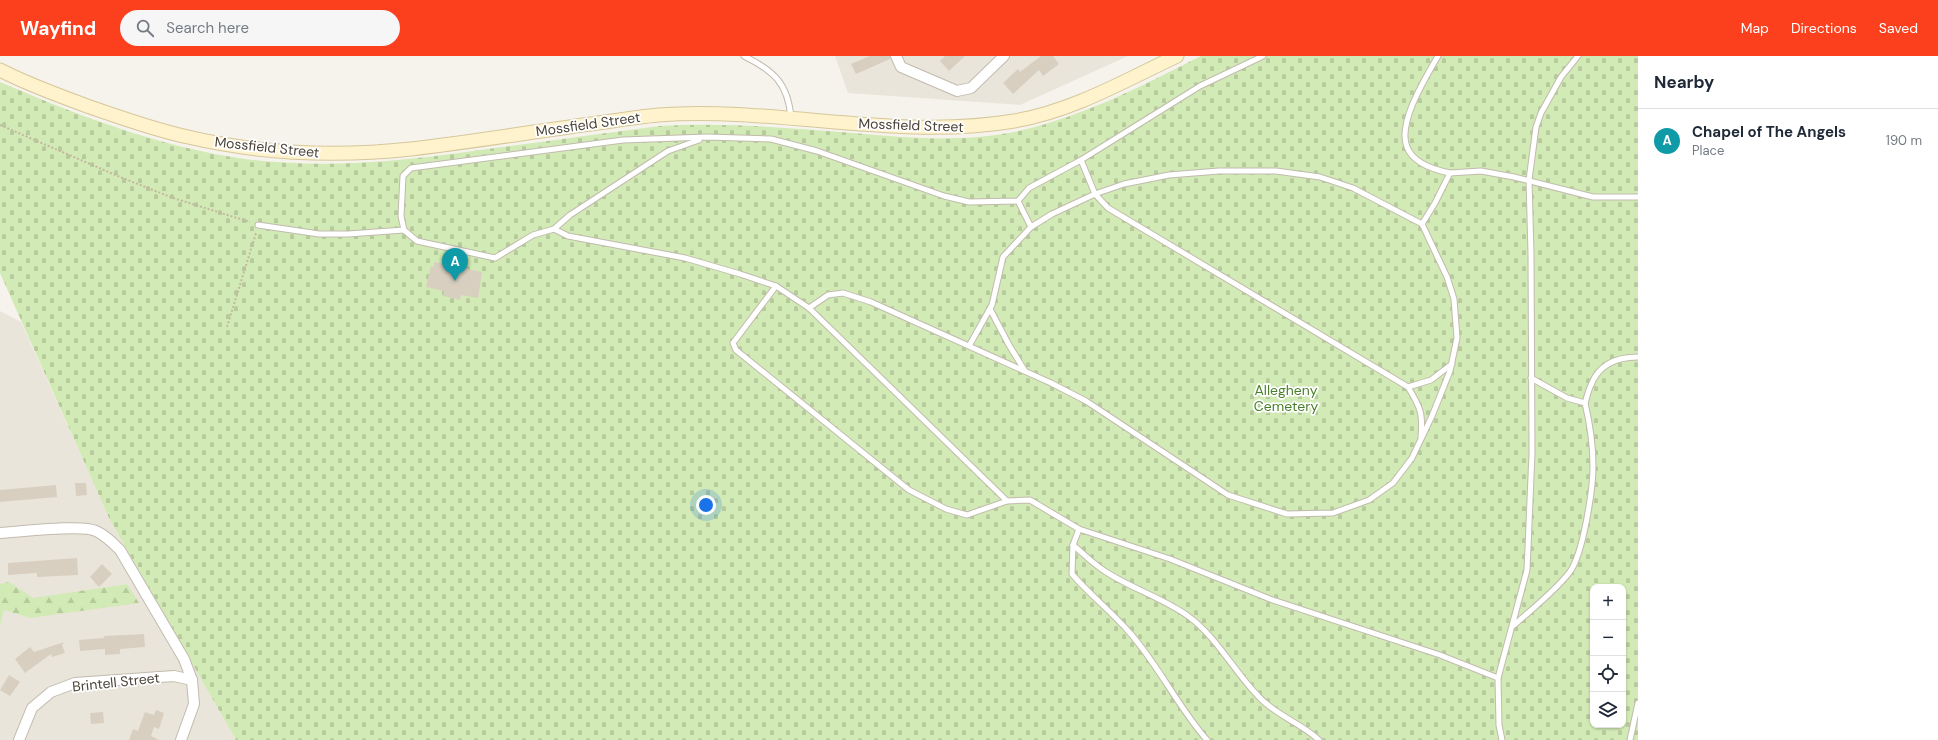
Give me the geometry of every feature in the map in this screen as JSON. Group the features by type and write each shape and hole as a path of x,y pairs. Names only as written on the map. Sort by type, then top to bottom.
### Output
{"street":[{"path":"896,56 901,67 957,91 971,88 1004,56"},
{"name":"Mossfield Street","path":"0,70 56,94 134,122 186,137 235,146 296,153 353,153 412,149 656,115 711,113 922,128 970,127 1016,121 1067,108 1177,56"},
{"path":"0,533 69,529 94,530 108,538 120,550 184,659 192,680 194,704 181,740"},
{"name":"Brintell Street","path":"19,740 32,708 51,692 75,683 174,676 192,680"}],"lane":[{"path":"744,56 764,66 778,79 788,98 791,119"},
{"path":"716,138 694,141 668,151 570,215 554,229 533,235 495,258 417,241 404,230 401,216 403,176 411,168 623,140 716,138 771,139 817,151 944,196 969,202 1018,201 1029,188 1081,160 1200,86 1263,56"},
{"path":"1438,56 1412,107 1405,126 1406,147 1413,156 1424,164 1436,170 1450,173 1481,171 1529,180 1593,197 1638,197"},
{"path":"1502,740 1499,725 1498,678 1527,570 1532,453 1529,180 1538,120 1561,77 1578,56"},
{"path":"1081,160 1095,194 1108,208 1408,387 1418,403 1423,419 1421,438"},
{"path":"809,308 828,295 843,293 870,302 1026,372 1086,401 1228,496 1287,514 1333,513 1369,500 1394,483 1412,458 1432,416 1452,364 1457,338 1454,299 1447,277 1422,224 1352,188 1320,177 1276,171 1219,171 1169,175 1124,184 1095,194 1052,214 1031,227 1003,257 990,309 969,346"},
{"path":"1422,224 1435,203 1450,173"},
{"path":"1018,201 1031,227"},
{"path":"258,225 319,234 348,234 404,230"},
{"path":"554,229 568,236 685,258 776,286 809,308 1008,502"},
{"path":"776,286 733,342 736,350 909,490 946,510 967,515 1008,502 1030,500 1079,530 1170,559 1270,599 1440,655 1498,678"},
{"path":"990,309 1009,345 1026,372"},
{"path":"1512,626 1570,572 1578,556 1583,538 1593,467 1590,424 1585,403 1597,372 1605,364 1614,360 1638,357"},
{"path":"1408,387 1431,380 1452,364"},
{"path":"1531,378 1567,398 1585,403"},
{"path":"1079,530 1073,545 1072,574 1086,591 1130,632 1157,668 1196,728 1207,740"},
{"path":"1073,545 1093,563 1111,575 1168,602 1190,617 1212,637 1260,699 1285,718 1309,731 1319,740"},
{"path":"1630,740 1638,703"}],"path":[{"path":"0,125 81,161 173,198 258,225 227,327"}],"shaded area":[{"path":"835,56 1128,56 1020,105 848,93"},
{"path":"0,311 21,322 110,520 236,740 0,740 0,626 4,610 30,618 127,584 33,599 9,583 0,584"}],"green space":[{"name":"Allegheny Cemetery","path":"1201,56 1638,56 1638,740 236,740 110,520 0,273 0,82 60,107 120,129 182,147 245,159 308,164 339,164 401,160 660,126 684,125 756,126 936,138 978,137 998,135 1043,125 1090,109 1135,89"},
{"path":"9,582 33,598 127,584 139,603 30,618 4,610 0,626 0,584"}],"building":[{"path":"870,56 890,56 890,59 856,74 851,64"},
{"path":"945,56 965,56 949,71 940,61"},
{"path":"1041,56 1053,56 1059,64 1043,76 1039,70 1013,94 1003,83 1018,69 1020,72"},
{"path":"434,262 482,272 478,298 461,295 460,300 443,296 444,291 426,287 431,266 434,267"},
{"path":"75,483 86,483 87,495 76,496"},
{"path":"56,485 57,497 0,502 0,490"},
{"path":"77,558 78,575 37,577 37,573 8,575 8,563"},
{"path":"102,564 112,574 99,587 90,577"},
{"path":"144,634 145,647 120,649 120,654 105,655 105,649 80,651 79,640 104,638 104,636"},
{"path":"64,642 62,645 65,653 52,657 51,654 25,673 15,659 30,647 34,652"},
{"path":"9,675 20,682 10,696 0,690"},
{"path":"156,710 164,713 159,729 154,727 151,736 159,740 129,740 133,729 138,731 145,712 154,715"},
{"path":"103,712 104,723 91,724 90,713"}],"place":[{"name":"Chapel of The Angels","path":"455,281"}]}
